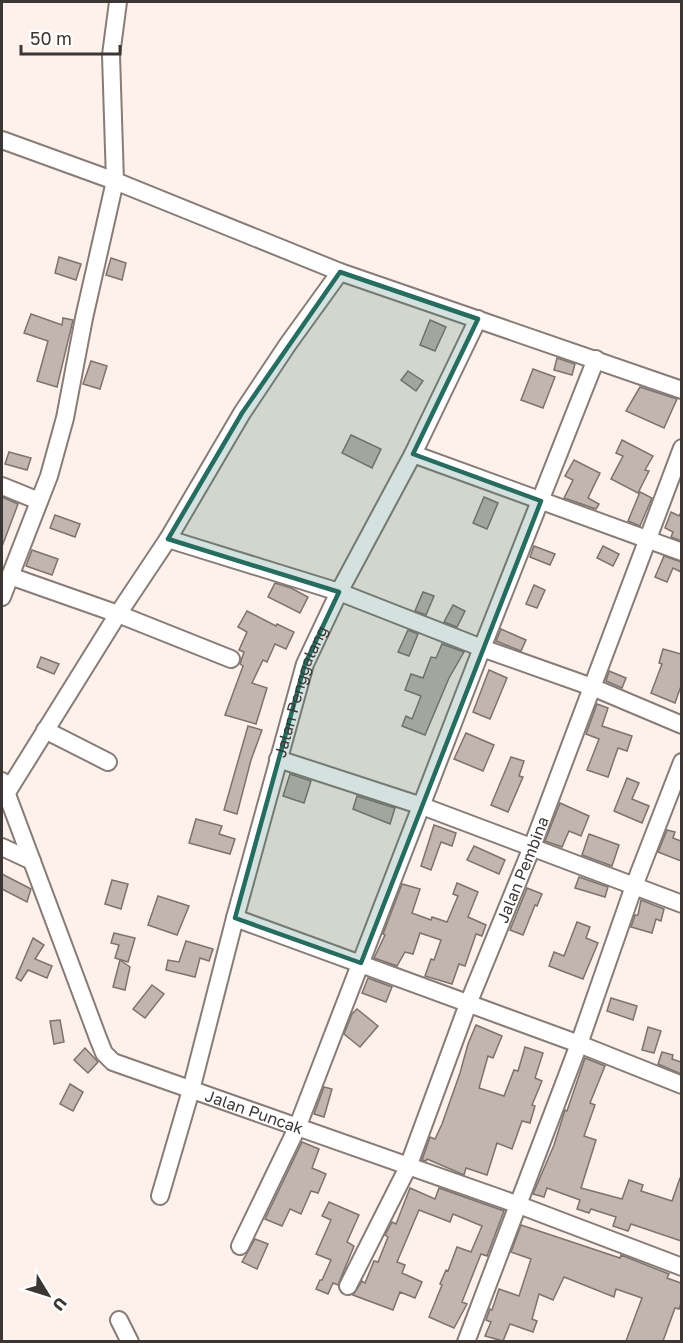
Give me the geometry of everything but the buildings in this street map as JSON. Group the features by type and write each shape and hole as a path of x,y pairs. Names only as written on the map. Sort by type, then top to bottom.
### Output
{"street":[{"path":"2,597 39,501 65,418 84,318 115,182 111,55 118,2"},
{"path":"2,140 115,182 340,272 681,390"},
{"path":"4,788 45,730 168,539 242,413 340,272"},
{"name":"Jalan Penggalang","path":"160,1196 191,1090 235,918 305,664 339,592 413,453 478,319"},
{"path":"240,1246 297,1128 596,359"},
{"name":"Jalan Pembina","path":"348,1286 408,1167 468,1004 532,847 648,541 681,447"},
{"path":"413,453 681,552"},
{"path":"2,486 39,501"},
{"path":"168,539 339,592 482,648 592,687 681,725"},
{"path":"10,576 118,614 231,659"},
{"path":"45,730 108,762"},
{"path":"278,759 422,806 681,904"},
{"path":"466,1341 579,1044 634,886 681,762"},
{"name":"Jalan Puncak","path":"4,788 104,1053 113,1062 519,1205 681,1267"},
{"path":"2,847 32,861"},
{"path":"235,918 579,1044 681,1085"},
{"path":"119,1320 130,1341"}],"highlighted area":[{"path":"340,272 478,319 413,454 541,501 361,963 235,918 305,664 339,592 168,539 242,413"}]}
